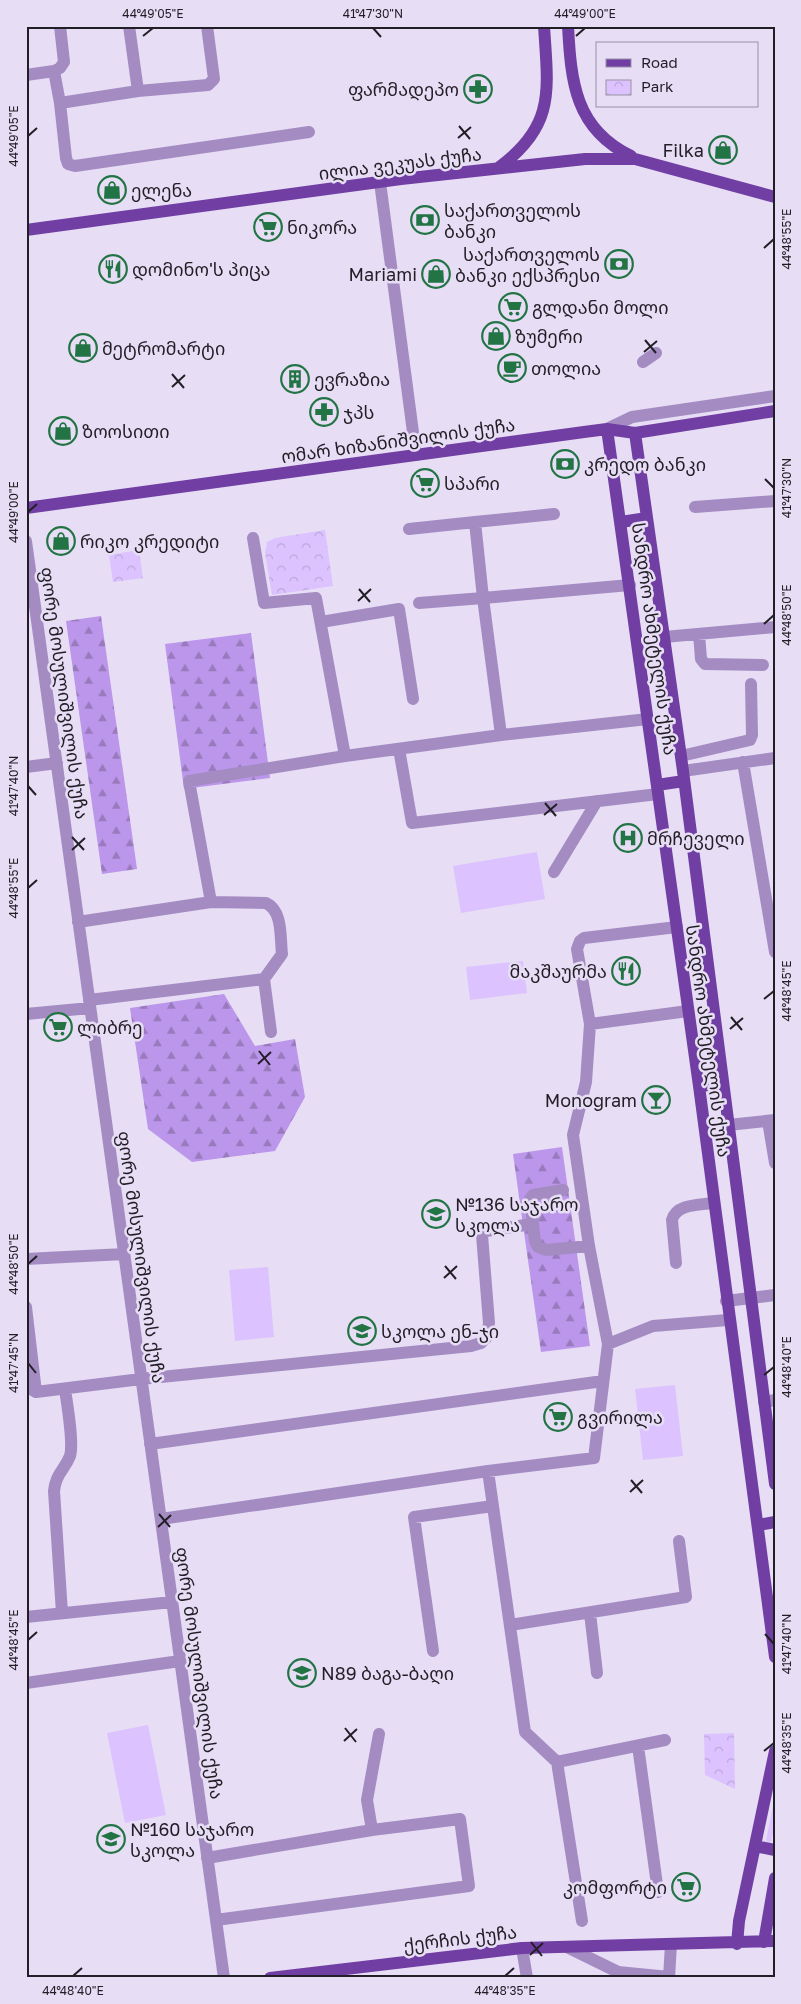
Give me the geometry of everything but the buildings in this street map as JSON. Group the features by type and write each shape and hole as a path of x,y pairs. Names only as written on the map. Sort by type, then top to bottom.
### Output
{"main road":[{"path":"496,169 518,152 529,140 543,115 546,102 547,80 544,26"},
{"path":"568,26 570,68 581,105 589,120 604,140 635,159"},
{"name":"ილია ვეკუას ქუჩა","path":"26,230 380,182 585,159 635,159 775,197"},
{"name":"ომარ ხიზანიშვილის ქუჩა","path":"26,508 607,429 635,433 775,411"},
{"name":"სანდრო ახმეტელის ქუჩა","path":"607,429 677,927 728,1320 775,1657"},
{"name":"სანდრო ახმეტელის ქუჩა","path":"635,433 684,776 750,1297 769,1401 775,1484"},
{"path":"621,522 648,518"},
{"path":"657,790 684,776"},
{"path":"698,1086 723,1084"},
{"path":"758,1525 775,1522"},
{"path":"737,1944 739,1921 775,1751"},
{"path":"755,1846 775,1850"},
{"path":"769,1942 775,1878"},
{"name":"ქერჩის ქუჩა","path":"270,1978 329,1974 522,1948 769,1942"}],"street":[{"path":"26,75 54,72 60,68 64,62 60,26"},
{"path":"130,26 138,91"},
{"path":"60,103 138,91 208,85 214,79 207,26"},
{"path":"544,26 552,26"},
{"path":"54,72 60,103 66,158 68,164 75,166 309,132"},
{"path":"380,182 416,456"},
{"path":"643,362 656,353"},
{"path":"607,429 632,417 775,396"},
{"path":"632,417 635,433"},
{"path":"695,507 775,501"},
{"path":"409,529 554,514"},
{"path":"475,522 501,735"},
{"path":"252,538 264,603 316,598 345,756"},
{"name":"ფორე მოსულიშვილის ქუჩა","path":"26,542 224,1978"},
{"path":"419,602 630,585"},
{"path":"321,622 399,609 413,699"},
{"path":"664,636 775,627"},
{"path":"699,634 700,659 704,664 763,665"},
{"path":"681,756 750,740 752,735 751,684"},
{"path":"211,902 189,781 345,756 501,735 648,719"},
{"path":"399,749 412,823 597,801 657,790"},
{"path":"684,776 743,762 775,758"},
{"path":"743,762 775,952"},
{"path":"26,768 57,763"},
{"path":"554,872 597,801"},
{"path":"78,922 211,902 266,903 272,906 278,913 282,954 264,979 271,1032"},
{"path":"160,1519 488,1471 594,1458 608,1344 589,1246 573,1135 586,1082 590,1024 577,949 580,941 590,937 677,927"},
{"path":"26,1014 264,979"},
{"path":"590,1024 688,1011"},
{"path":"728,1125 771,1120 775,1162"},
{"path":"563,1190 533,1195 530,1199 535,1241 538,1247 546,1250 589,1246"},
{"path":"676,1263 672,1220 674,1213 679,1209 713,1203"},
{"path":"26,1307 31,1389 66,1389 141,1379 471,1346 481,1343 487,1337 489,1323 482,1235 486,1231 532,1224"},
{"path":"26,1259 124,1254"},
{"path":"726,1300 775,1295"},
{"path":"608,1344 653,1326 728,1320"},
{"path":"150,1444 603,1381"},
{"path":"62,1613 54,1492 56,1479 70,1455 71,1444 66,1389"},
{"path":"488,1471 525,1732 557,1762 582,1921"},
{"path":"432,1651 414,1516 493,1506"},
{"path":"510,1626 686,1598 679,1541"},
{"path":"26,1617 172,1602"},
{"path":"590,1613 597,1672"},
{"path":"26,1683 180,1661"},
{"path":"372,1830 367,1800 379,1734"},
{"path":"557,1762 665,1740"},
{"path":"638,1746 658,1892"},
{"path":"207,1858 372,1830 460,1818 469,1886 216,1920"},
{"path":"567,1947 618,1972 669,1978 671,1944"},
{"path":"522,1948 527,1978"}],"green space":[{"path":"325,530 333,586 272,595 265,553 267,542 275,538"},
{"path":"139,550 143,578 113,582 109,555"},
{"path":"101,616 137,869 102,874 66,621"},
{"path":"251,633 270,778 184,789 165,644"},
{"path":"537,852 545,899 461,913 453,866"},
{"path":"523,961 527,993 470,1000 466,967"},
{"path":"224,994 255,1046 295,1039 305,1097 275,1151 192,1162 148,1129 130,1008"},
{"path":"562,1147 590,1346 541,1352 513,1154"},
{"path":"268,1267 274,1337 235,1341 229,1270"},
{"path":"675,1385 683,1456 643,1460 635,1389"},
{"path":"148,1725 166,1815 125,1823 107,1733"},
{"path":"734,1733 735,1789 705,1775 704,1734"},
{"path":"775,1795 775,1825 771,1842 766,1841"}],"place":[{"name":"ფარმადეპო","path":"478,89"},
{"name":"Filka","path":"723,150"},
{"name":"ელენა","path":"112,190"},
{"name":"საქართველოს ბანკი","path":"425,220"},
{"name":"ნიკორა","path":"268,227"},
{"name":"საქართველოს ბანკი ექსპრესი","path":"619,264"},
{"name":"დომინო'ს პიცა","path":"113,269"},
{"name":"Mariami","path":"436,274"},
{"name":"გლდანი მოლი","path":"513,307"},
{"name":"ზუმერი","path":"496,336"},
{"name":"მეტრომარტი","path":"83,348"},
{"name":"თოლია","path":"512,368"},
{"name":"ევრაზია","path":"295,379"},
{"name":"ჯპს","path":"324,412"},
{"name":"ზოოსითი","path":"63,431"},
{"name":"კრედო ბანკი","path":"565,464"},
{"name":"სპარი","path":"425,483"},
{"name":"რიკო კრედიტი","path":"61,541"},
{"name":"მრჩეველი","path":"628,838"},
{"name":"მაკშაურმა","path":"626,971"},
{"name":"ლიბრე","path":"58,1027"},
{"name":"Monogram","path":"656,1100"},
{"name":"№136 საჯარო სკოლა","path":"436,1214"},
{"name":"სკოლა ენ-ჯი","path":"362,1331"},
{"name":"გვირილა","path":"558,1417"},
{"name":"N89 ბაგა-ბაღი","path":"302,1673"},
{"name":"№160 საჯარო სკოლა","path":"111,1839"},
{"name":"კომფორტი","path":"686,1887"}]}
